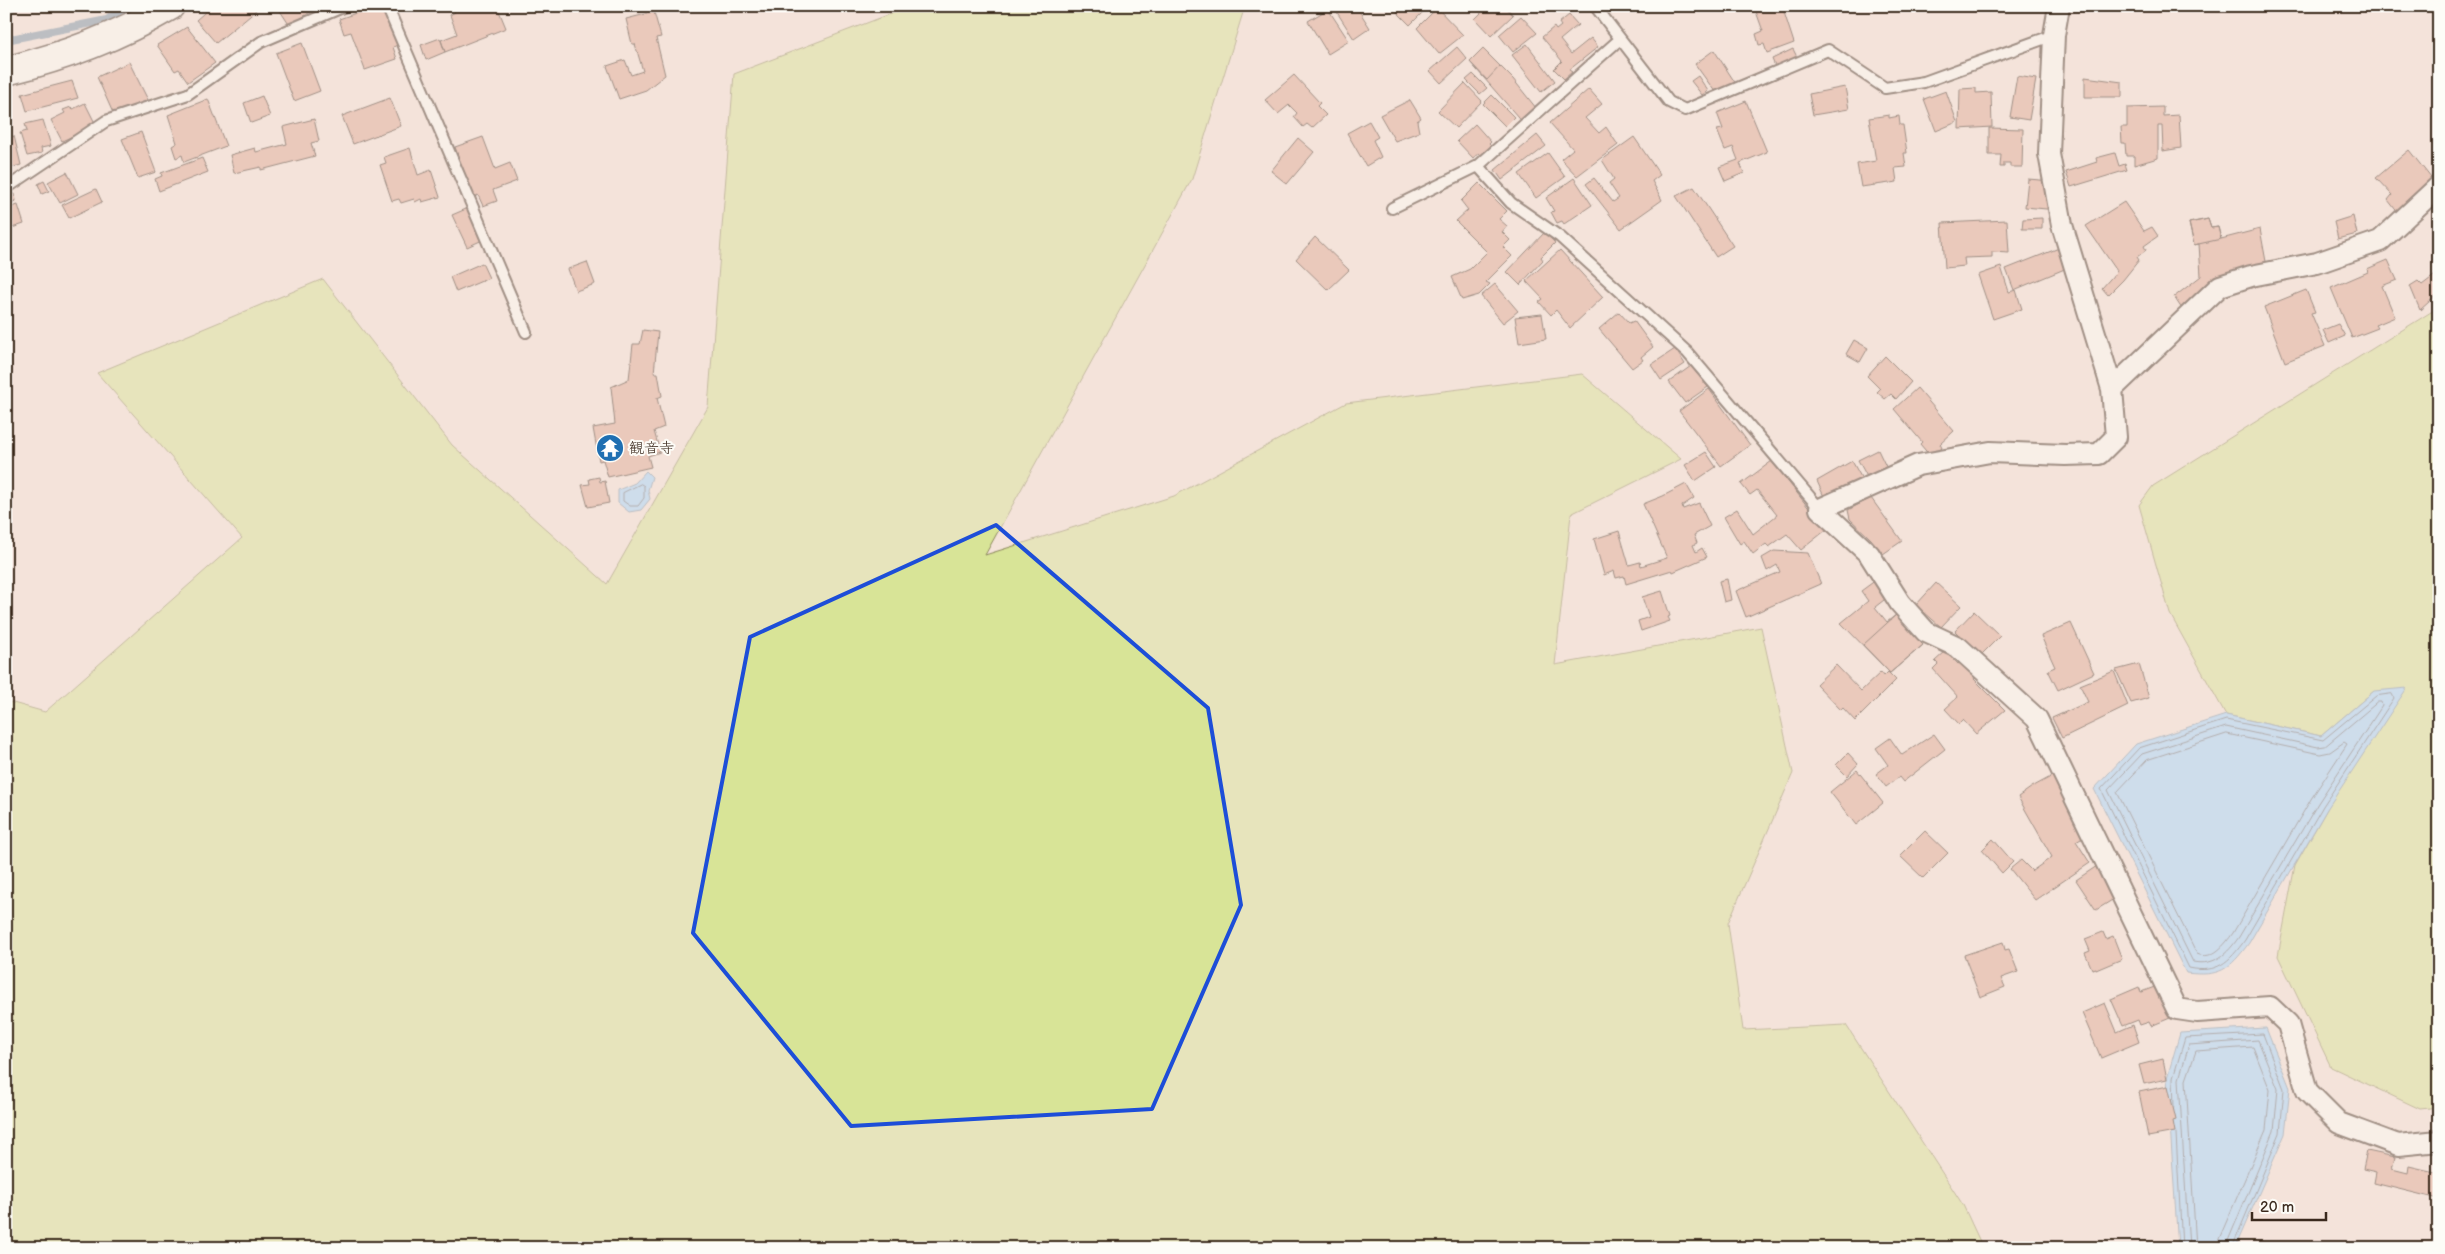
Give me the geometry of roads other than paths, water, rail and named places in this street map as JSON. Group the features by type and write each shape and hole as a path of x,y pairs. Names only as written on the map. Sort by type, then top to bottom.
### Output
{"main road":[{"path":"6,71 83,48 132,28 170,6"}],"street":[{"path":"2059,6 2054,35 2049,154 2062,225 2112,389 2116,437 2099,454 2066,455 1990,452 1918,465 1820,509 1869,554 1900,603 1926,632 1958,647 2037,719 2177,1009 2197,1012 2270,1007 2288,1024 2307,1090 2339,1123 2398,1146 2439,1141"},
{"path":"2112,389 2220,286 2250,276 2317,262 2380,241 2439,186"}],"lane":[{"path":"6,186 11,185 106,121 188,94 261,42 345,6"},
{"path":"387,6 526,332"},
{"path":"1595,6 1669,102 1685,110 1828,50 1884,88 1924,82 2054,35"},
{"path":"1392,208 1478,166 1620,39"},
{"path":"1478,166 1511,203 1560,236 1687,352 1820,509"}],"water":[{"path":"646,471 652,477 648,490 650,499 641,510 629,512 618,503 618,490 635,483"},
{"path":"2407,688 2327,809 2249,943 2236,960 2223,970 2216,972 2207,974 2186,973 2094,789 2136,744 2226,715 2321,736 2374,691"},
{"path":"2266,1028 2290,1088 2285,1134 2235,1248 2178,1248 2167,1078 2180,1033"}],"waterway":[{"path":"6,40 107,20 126,6"}],"place":[{"name":"観音寺","path":"610,448"}]}
